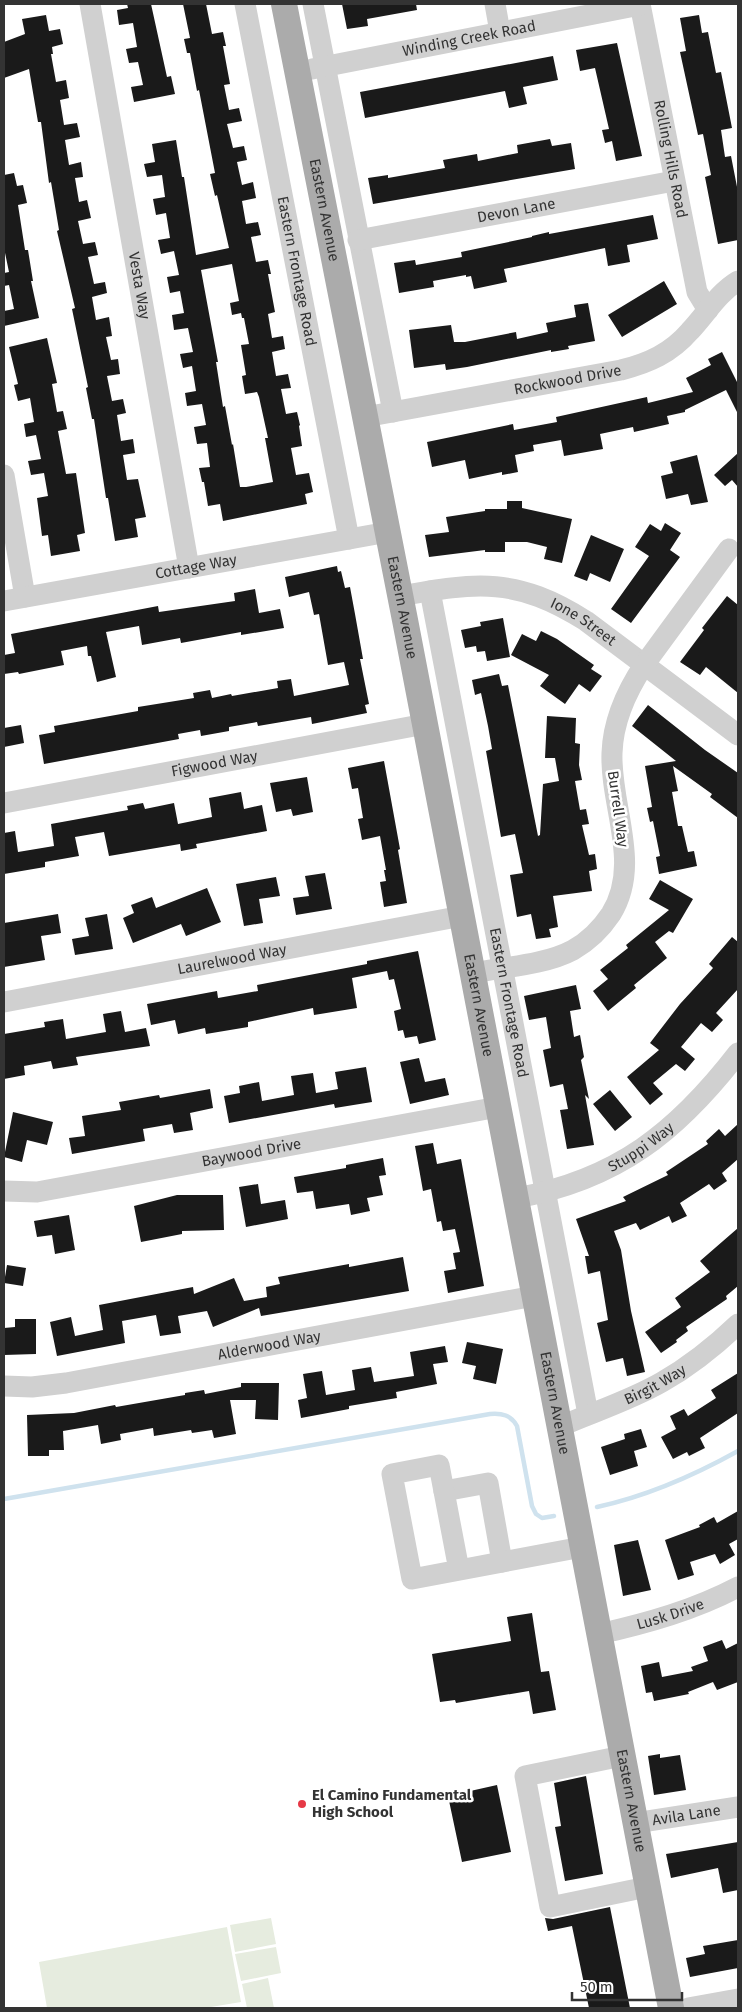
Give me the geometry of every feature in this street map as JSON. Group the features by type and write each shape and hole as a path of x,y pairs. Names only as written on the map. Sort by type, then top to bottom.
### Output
{"main road":[{"name":"Eastern Avenue","path":"284,4 473,973 670,2008"}],"street":[{"name":"Vesta Way","path":"90,4 189,568"},
{"name":"Eastern Frontage Road","path":"245,4 349,539"},
{"path":"313,4 393,412"},
{"path":"495,4 500,32"},
{"name":"Winding Creek Road","path":"298,72 640,4"},
{"name":"Rolling Hills Road","path":"640,4 697,292 708,310"},
{"name":"Devon Lane","path":"358,240 674,181"},
{"name":"Rockwood Drive","path":"365,417 621,370 644,364 675,347 721,296 738,282"},
{"path":"4,476 26,597"},
{"name":"Cottage Way","path":"4,600 388,532"},
{"name":"Burrell Way","path":"473,973 553,958 572,950 590,939 604,924 615,907 622,887 625,867 624,846 612,776 614,737 621,708 631,684 729,549"},
{"name":"Ione Street","path":"400,596 454,586 492,585 518,589 542,597 564,607 586,621 738,735"},
{"name":"Eastern Frontage Road","path":"430,590 588,1414"},
{"name":"Figwood Way","path":"4,803 425,724"},
{"name":"Laurelwood Way","path":"4,1002 462,916"},
{"name":"Stuppi Way","path":"516,1198 574,1184 632,1156 658,1138 697,1102 738,1053"},
{"name":"Baywood Drive","path":"4,1192 37,1192 498,1106"},
{"name":"Alderwood Way","path":"4,1386 32,1387 66,1383 534,1296"},
{"name":"Birgit Way","path":"559,1427 626,1400 661,1382 694,1362 738,1324"},
{"path":"459,1570 439,1465 392,1474 412,1579 582,1547"},
{"path":"444,1491 488,1483 502,1562"},
{"name":"Lusk Drive","path":"599,1634 673,1615 738,1587"},
{"path":"622,1756 525,1776 550,1907 647,1887"},
{"name":"Avila Lane","path":"635,1823 738,1807"},
{"path":"688,2008 738,1999"}],"shaded area":[{"path":"271,1918 276,1944 235,1952 230,1925"},
{"path":"227,1927 241,2002 205,2008 47,2008 39,1962"},
{"path":"276,1947 281,1973 241,1981 235,1954"},
{"path":"268,1978 274,2008 247,2008 242,1984"}],"building":[{"path":"127,4 151,4 167,77 171,76 175,94 134,102 131,87 143,85 138,62 129,63 126,49 137,47 133,23 119,25 117,10 128,8"},
{"path":"183,4 206,4 212,34 223,32 226,46 223,46 230,84 224,85 229,110 239,108 242,121 227,124 233,148 244,146 247,160 237,162 242,185 253,182 256,198 242,201 246,224 258,222 261,235 251,237 256,262 268,260 271,274 268,274 275,312 268,314 272,338 283,336 285,349 272,352 276,376 288,374 291,388 281,389 286,414 297,412 300,425 302,446 291,448 296,475 309,473 313,492 305,494 307,504 223,521 220,504 208,506 204,482 202,482 199,468 210,467 207,443 197,444 194,427 206,425 202,404 187,406 185,393 196,391 192,366 183,368 180,354 193,352 188,328 174,330 172,315 184,313 180,291 170,293 167,277 179,275 174,251 161,254 158,240 170,238 166,213 156,215 153,199 165,197 162,175 147,177 144,164 155,162 152,144 176,140 182,177 184,177 196,255 229,248 217,195 215,196 210,174 215,173 199,90 197,91 190,53 187,53 184,39 190,38","holes":["232,264 239,301 230,303 232,315 241,313 242,318 244,318 249,344 241,345 246,375 242,376 245,394 257,392 259,397 268,438 265,438 273,482 246,487 240,487 225,406 223,407 216,362 218,362 201,270"]},
{"path":"342,4 416,4 417,10 367,19 368,26 347,29"},
{"path":"46,15 49,31 60,29 63,44 52,47 53,54 51,54 56,82 66,80 69,98 60,100 64,125 77,123 80,137 65,140 69,165 81,162 83,177 75,178 79,202 87,200 91,218 78,221 83,244 95,242 98,255 88,257 94,284 105,282 107,293 92,297 96,320 109,317 112,336 106,337 111,360 118,359 120,374 107,376 112,401 123,399 126,413 117,415 121,441 133,439 135,453 123,455 127,480 138,479 146,517 135,519 138,537 115,541 108,498 106,498 94,419 92,419 86,388 88,387 72,309 75,308 57,231 59,230 51,182 49,183 41,122 38,122 29,69 4,78 4,42 25,34 22,19"},
{"path":"699,15 702,33 708,32 716,73 721,72 732,128 721,130 725,157 731,156 738,192 738,240 718,244 705,177 711,175 703,134 698,135 680,52 686,51 680,18"},
{"path":"617,43 642,156 616,161 612,141 605,143 602,130 609,129 595,68 580,71 576,50"},
{"path":"553,56 558,80 523,87 527,104 509,108 505,91 365,118 360,92"},
{"path":"550,139 552,146 571,143 575,169 373,204 368,178 388,175 388,178 445,168 443,160 477,154 478,161 518,153 517,145"},
{"path":"14,173 17,186 23,185 27,203 18,205 25,250 28,250 33,281 31,281 39,318 4,326 4,311 14,309 9,285 4,286 4,273 9,272 4,248 4,175"},
{"path":"653,215 658,239 627,245 630,262 608,266 605,248 504,269 507,282 474,289 471,276 466,277 466,275 433,281 434,287 399,293 394,263 415,260 416,265 462,257 461,252 549,232 549,234"},
{"path":"664,281 677,304 622,337 608,315"},
{"path":"588,303 595,341 568,346 569,349 551,352 551,350 467,367 446,370 445,364 414,368 409,330 451,325 454,342 465,342 516,332 517,339 548,332 546,323 576,317 574,305"},
{"path":"47,338 57,383 52,384 57,412 63,411 67,429 58,431 66,474 76,473 85,533 77,535 80,551 51,556 48,535 42,536 37,498 48,496 44,473 31,475 28,461 41,459 36,435 26,437 24,424 34,422 30,398 18,401 14,385 18,384 9,347"},
{"path":"722,352 738,384 738,414 726,390 685,410 685,412 667,416 669,424 634,432 633,427 600,434 603,449 564,456 561,440 533,445 534,451 515,455 518,472 502,475 502,472 469,479 465,460 432,467 427,442 513,424 514,430 557,422 556,417 647,397 648,403 693,392 686,378 711,365 708,359"},
{"path":"738,453 738,487 732,480 725,486 714,475"},
{"path":"697,455 708,502 691,505 688,494 666,499 661,476 673,473 670,462"},
{"path":"507,501 522,501 522,508 572,519 562,563 544,559 547,547 527,542 505,542 505,552 485,552 485,550 429,557 425,535 449,532 446,517 485,511 485,509 507,509"},
{"path":"665,523 681,533 670,550 680,557 631,623 611,609 649,556 635,547 650,524 661,531"},
{"path":"591,535 624,549 610,582 590,573 587,581 574,576"},
{"path":"337,566 338,572 341,571 345,588 350,587 363,659 360,659 369,704 365,705 367,713 312,724 311,717 258,726 257,722 229,727 229,731 201,736 200,730 178,734 179,739 44,764 39,735 55,732 54,726 138,711 138,707 194,698 193,693 210,690 212,698 231,694 232,696 278,688 277,681 291,679 294,696 349,685 344,662 328,665 319,614 314,615 309,592 289,597 285,577"},
{"path":"255,589 259,613 280,609 284,628 241,635 241,632 181,643 180,638 142,645 139,626 106,632 116,677 97,682 91,656 88,656 87,646 61,651 64,665 19,674 18,672 4,674 4,655 15,653 11,634 158,606 159,612 235,601 234,593"},
{"path":"727,596 738,605 738,693 706,667 700,675 680,662 704,630 702,628"},
{"path":"503,618 510,657 487,661 485,651 477,652 476,646 465,648 461,630 481,626 480,622"},
{"path":"541,631 557,639 594,665 591,669 602,676 590,692 579,684 565,704 540,686 549,675 511,655 522,634 536,641"},
{"path":"499,674 502,686 508,685 538,836 540,835 543,784 559,781 555,758 545,758 547,716 576,718 575,743 580,744 579,765 582,780 575,781 580,810 586,809 589,824 582,825 589,855 595,854 597,869 589,871 592,891 553,896 558,927 549,929 551,937 536,939 531,914 517,917 510,875 523,873 515,834 501,837 486,751 492,749 488,726 481,693 475,695 472,680"},
{"path":"648,705 705,750 738,773 738,818 710,797 712,794 673,766 678,791 672,792 678,826 682,826 688,852 694,851 697,866 659,874 656,857 660,856 653,821 650,822 647,808 652,807 645,766 676,761 632,726"},
{"path":"21,725 24,743 4,747 4,728"},
{"path":"384,761 400,849 398,850 407,903 384,907 380,882 386,881 384,870 386,870 380,836 362,840 358,819 363,818 358,788 352,789 348,768"},
{"path":"307,777 313,812 293,816 291,809 276,812 270,783"},
{"path":"241,792 244,809 262,805 267,831 196,844 197,848 181,851 180,844 109,856 104,832 75,837 79,856 45,862 45,867 4,874 4,833 15,831 18,852 54,846 51,824 128,810 127,806 143,803 145,809 174,803 178,824 212,817 209,798"},
{"path":"325,873 332,909 296,915 293,898 309,896 305,876"},
{"path":"276,877 280,896 259,899 263,923 244,926 236,884"},
{"path":"660,880 693,899 673,933 669,931 655,942 667,958 634,985 636,988 608,1011 593,991 608,979 600,970 628,948 626,945 669,910 649,899"},
{"path":"207,888 221,922 186,936 181,924 133,943 123,918 134,913 131,905 152,897 156,908"},
{"path":"58,914 61,933 41,936 45,960 4,967 4,923"},
{"path":"107,914 113,949 75,955 72,939 89,936 85,918"},
{"path":"732,937 738,942 738,989 716,1013 723,1020 712,1032 701,1023 681,1047 695,1059 685,1071 676,1064 653,1083 663,1094 650,1105 627,1077 659,1050 650,1043 680,1004 713,968 709,964"},
{"path":"418,951 436,1040 419,1044 417,1036 405,1038 403,1030 398,1031 394,1011 401,1009 394,979 389,980 387,971 352,978 357,1008 314,1015 313,1008 248,1022 248,1027 206,1034 205,1028 178,1034 175,1020 151,1025 147,1004 217,991 218,998 258,991 257,985 367,964 367,961"},
{"path":"576,985 581,1009 570,1011 574,1037 580,1035 584,1057 581,1060 589,1099 585,1095 594,1145 567,1149 560,1110 568,1109 563,1084 550,1087 543,1050 551,1048 546,1017 529,1020 524,996"},
{"path":"121,1011 125,1032 146,1028 150,1046 76,1057 78,1065 53,1069 51,1061 24,1066 25,1075 4,1079 4,1034 45,1027 44,1022 63,1019 66,1039 106,1032 103,1014"},
{"path":"419,1058 425,1082 445,1078 449,1095 410,1104 400,1062"},
{"path":"366,1067 372,1102 335,1108 334,1104 229,1123 224,1096 240,1093 239,1086 259,1082 262,1101 294,1095 291,1076 313,1073 316,1093 338,1089 335,1072"},
{"path":"210,1089 213,1108 190,1113 193,1130 174,1133 172,1124 143,1129 145,1141 72,1154 69,1138 85,1136 82,1116 121,1110 119,1102 159,1095 160,1098"},
{"path":"610,1090 632,1117 615,1131 593,1104"},
{"path":"13,1112 53,1122 47,1145 27,1140 22,1162 4,1157"},
{"path":"738,1124 738,1159 722,1173 727,1181 714,1190 709,1184 680,1203 687,1216 672,1223 669,1216 640,1230 636,1223 614,1231 621,1250 631,1311 645,1372 627,1376 623,1358 606,1362 597,1323 608,1320 600,1271 588,1274 585,1256 589,1256 576,1219 626,1201 623,1197 668,1175 666,1172 708,1144 706,1141 719,1129 725,1136"},
{"path":"433,1143 437,1164 461,1159 484,1286 448,1293 444,1271 456,1269 453,1253 460,1252 455,1229 443,1231 441,1221 437,1222 431,1189 423,1191 415,1146"},
{"path":"383,1158 386,1175 379,1176 383,1195 367,1198 370,1211 351,1215 349,1204 316,1209 313,1191 297,1193 294,1177 346,1168 346,1165"},
{"path":"258,1184 261,1204 285,1200 288,1219 246,1227 239,1187"},
{"path":"177,1195 223,1195 224,1230 182,1231 182,1234 141,1242 134,1206"},
{"path":"69,1215 75,1250 55,1254 52,1235 37,1237 34,1221"},
{"path":"738,1228 738,1286 726,1296 727,1299 686,1327 688,1331 676,1340 677,1342 661,1353 645,1332 681,1307 675,1298 710,1272 700,1261"},
{"path":"403,1257 409,1291 261,1316 259,1308 213,1327 207,1311 178,1316 181,1333 160,1336 156,1315 122,1321 125,1343 57,1356 50,1322 71,1317 75,1336 103,1330 99,1305 193,1287 194,1294 234,1278 244,1301 267,1297 266,1287 280,1284 278,1277 349,1264 349,1267"},
{"path":"7,1265 26,1268 23,1286 4,1283"},
{"path":"15,1319 36,1319 36,1354 4,1355 4,1328 15,1327"},
{"path":"467,1342 503,1349 496,1384 473,1379 476,1366 462,1363"},
{"path":"445,1346 448,1362 433,1364 437,1384 396,1392 397,1398 349,1406 349,1409 301,1418 298,1400 307,1398 303,1374 322,1371 326,1395 355,1390 352,1370 371,1367 374,1382 414,1376 410,1352"},
{"path":"738,1373 738,1413 700,1438 705,1448 689,1456 687,1452 673,1459 661,1437 676,1429 670,1416 684,1409 688,1416 716,1398 711,1390"},
{"path":"241,1383 279,1383 278,1420 255,1419 256,1400 230,1400 236,1434 214,1438 212,1430 192,1433 191,1430 154,1436 153,1428 120,1434 121,1440 101,1444 98,1425 63,1431 64,1450 49,1450 49,1456 28,1456 27,1415 74,1413 185,1395 185,1393 204,1390 205,1394 241,1387"},
{"path":"641,1429 647,1447 634,1451 638,1466 610,1475 601,1447 625,1439 624,1434"},
{"path":"738,1511 738,1539 729,1544 735,1555 720,1564 715,1554 690,1562 694,1575 678,1580 665,1540 700,1527 699,1525 714,1517 717,1523"},
{"path":"638,1540 651,1590 623,1596 614,1545"},
{"path":"532,1613 541,1672 549,1671 556,1710 533,1714 529,1691 456,1703 455,1700 440,1702 432,1654 511,1641 507,1617"},
{"path":"722,1640 726,1649 738,1643 738,1682 717,1690 713,1682 688,1692 689,1694 654,1701 652,1692 646,1693 641,1666 659,1662 662,1677 693,1671 691,1667 708,1661 703,1647"},
{"path":"660,1754 660,1758 680,1755 686,1790 654,1795 648,1756"},
{"path":"586,1776 603,1874 565,1881 555,1827 561,1826 554,1783"},
{"path":"497,1785 511,1852 462,1862 448,1796"},
{"path":"738,1842 738,1890 723,1893 718,1868 671,1878 666,1854"},
{"path":"610,1907 630,2008 589,2008 572,1926 548,1931 545,1918 553,1919"},
{"path":"738,1940 738,1968 690,1977 686,1958 705,1954 703,1946"}],"waterway":[{"path":"4,1499 490,1414 502,1414 509,1417 517,1426 532,1506 536,1514 542,1518 554,1516"},
{"path":"597,1507 634,1497 670,1484 738,1451"}],"place":[{"name":"El Camino Fundamental High School","path":"302,1804"}]}
